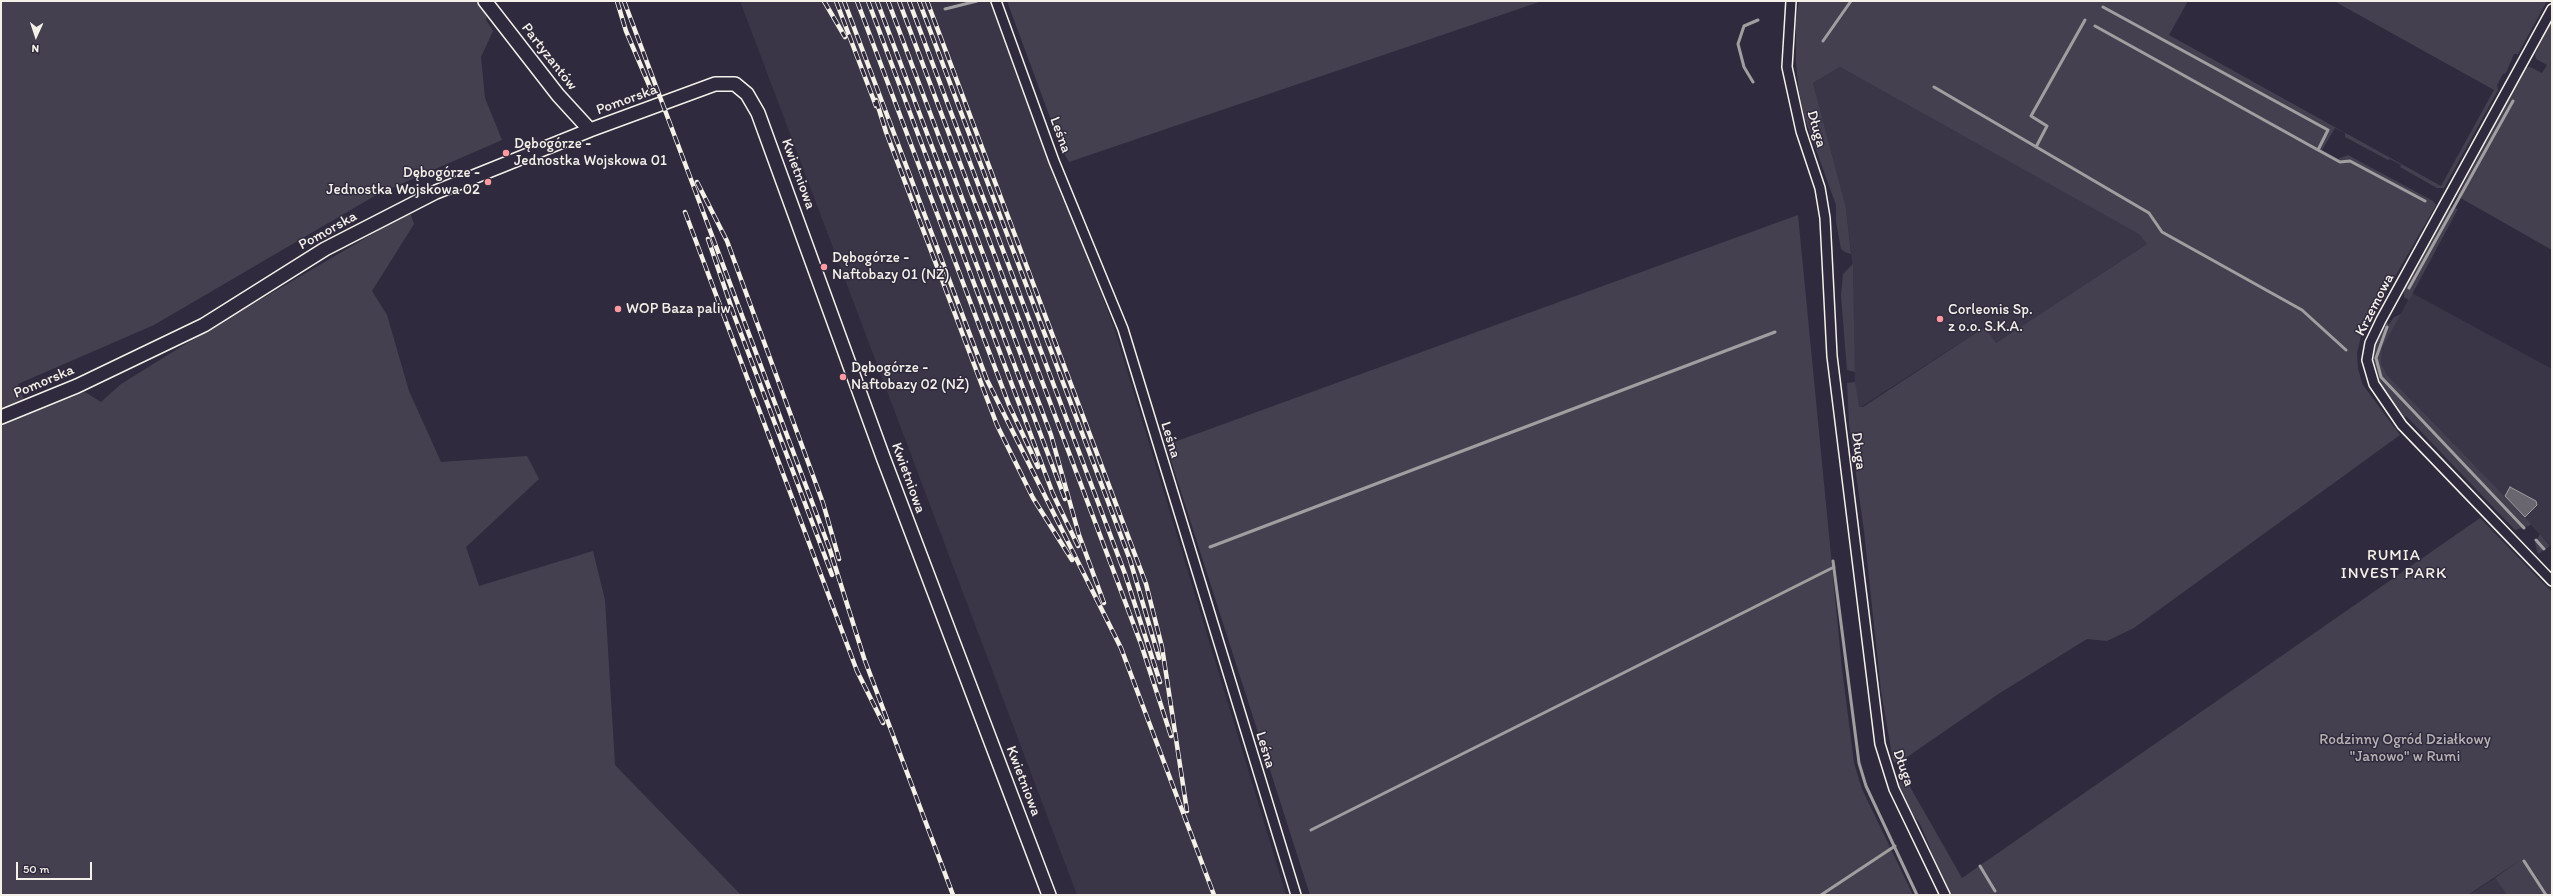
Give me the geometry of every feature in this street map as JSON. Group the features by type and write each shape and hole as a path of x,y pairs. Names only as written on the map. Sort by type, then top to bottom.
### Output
{"street":[{"name":"Partyzantów","path":"485,1 558,95 590,130"},
{"name":"Leśna","path":"996,1 1054,161 1123,329 1296,895"},
{"name":"Długa","path":"1791,1 1787,67 1801,131 1820,188 1825,218 1832,356 1880,744 1894,789 1946,895"},
{"name":"Krzemowa","path":"2552,9 2381,320 2370,343 2367,360 2374,384 2402,425 2552,581"},
{"name":"Pomorska","path":"1,417 77,386 204,325 325,249 436,192 590,130 715,84 728,84"},
{"name":"Kwietniowa","path":"728,84 735,84 741,88 758,113 883,457 1049,895"}],"shaded area":[{"path":"740,1 990,1 1062,198 1066,199 1115,331 1286,895 1077,895"},
{"path":"1840,67 2140,234 2147,244 1996,343 1985,327 1859,408 1855,389 1853,269 1846,208 1813,83"},
{"path":"2412,293 2552,369 2552,547 2387,375 2381,363 2382,348"},
{"path":"2510,487 2536,501 2537,505 2525,517 2505,496"},
{"path":"2495,878 2507,895 2469,895"}],"green space":[{"path":"1,1 491,1 486,20 493,31 481,57 485,98 502,140 378,194 154,325 18,384 25,402 1,409"},
{"path":"1007,1 1542,1 1069,162 1062,150"},
{"path":"1799,1 2188,1 2169,35 2441,186 2494,90 2334,1 2547,1 2518,54 2514,54 2506,73 2503,74 2497,85 2498,90 2444,188 2437,188 2400,167 2401,165 2390,159 2388,160 2345,137 2345,133 2335,128 2322,150 2338,159 2348,155 2433,201 2436,205 2361,336 2357,353 2358,369 2363,385 2400,435 2134,628 2107,641 2087,639 2000,693 1897,764 1893,761 1881,691 1864,531 1849,424 1847,383 1855,382 1859,407 1863,407 1985,327 1996,343 2147,244 2139,234 1840,67 1813,83 1846,208 1851,254 1845,252 1841,249 1836,222 1836,205 1805,119 1799,92 1796,64 1796,20"},
{"path":"2552,21 2552,250 2457,196 2526,68 2530,67 2542,73 2547,65 2536,59 2535,54"},
{"path":"2450,207 2458,209 2409,300 2404,297 2404,290"},
{"path":"410,212 414,224 372,291 387,315 409,391 441,462 527,456 539,479 466,547 479,586 593,551 605,600 615,765 741,895 1,895 1,425 85,392 101,402 121,384 200,335"},
{"path":"1798,215 1842,669 1854,763 1862,789 1913,895 1310,895 1166,445"},
{"path":"1853,264 1855,372 1847,370 1841,296 1843,274"},
{"path":"2401,314 2382,348 2381,363 2387,375 2531,524 2529,526 2515,530 2406,416 2403,419 2381,386 2373,368 2374,346 2385,322 2389,324 2394,317"},
{"name":"Rodzinny Ogród Działkowy \"Janowo\" w Rumi","path":"2480,518 2552,592 2552,895 2507,895 2495,878 2522,859 2468,895 1950,895 1932,859 1930,847 1920,824 1910,811 1899,787 1901,771 1962,878"},
{"path":"2540,534 2550,546 2538,554 2535,543"}],"waterway":[{"path":"945,9 977,1"},
{"path":"1823,41 1851,1"},
{"path":"2103,7 2328,130 2318,150 2340,162 2350,161 2425,201"},
{"path":"1753,82 1744,67 1738,44 1744,26 1758,20"},
{"path":"2036,147 2047,126 2031,116 2085,20"},
{"path":"2095,26 2318,150"},
{"path":"1934,87 2149,213 2162,232 2302,310 2346,350"},
{"path":"2409,288 2513,101"},
{"path":"2387,327 2376,358 2381,377 2524,528"},
{"path":"1210,547 1775,332"},
{"path":"2536,540 2544,549"},
{"path":"1833,561 1859,763 1866,786 1917,895"},
{"path":"1311,830 1834,567"},
{"path":"1821,895 1895,846"},
{"path":"2524,861 2546,895"},
{"path":"1980,866 1995,891"}],"railway":[{"path":"617,1 626,31 652,92"},
{"path":"624,1 830,550 864,658 953,895"},
{"path":"824,1 845,37"},
{"path":"836,1 876,106"},
{"path":"844,1 987,380 1121,648 1214,895"},
{"path":"857,1 1009,405 1038,467"},
{"path":"868,1 1053,494 1078,546"},
{"path":"877,1 1065,499"},
{"path":"888,1 1051,435 1079,535 1104,603"},
{"path":"899,1 1141,644 1171,736"},
{"path":"909,1 1125,574 1160,682"},
{"path":"919,1 1130,560 1159,658"},
{"path":"927,1 1146,584 1162,647 1187,811"},
{"path":"876,100 886,132 997,425 1033,498 1072,560"},
{"path":"697,182 727,241 823,503 839,559"},
{"path":"685,212 857,671 883,723"},
{"path":"708,239 734,315 832,575"}],"place":[{"name":"Dębogórze - Jednostka Wojskowa 01","path":"506,153"},
{"name":"Dębogórze - Jednostka Wojskowa 02","path":"488,182"},
{"name":"Dębogórze - Naftobazy 01 (NŻ)","path":"824,267"},
{"name":"WOP Baza paliw","path":"618,309"},
{"name":"Corleonis Sp. z o.o. S.K.A.","path":"1940,319"},
{"name":"Dębogórze - Naftobazy 02 (NŻ)","path":"843,377"}],"district":[{"name":"RUMIA INVEST PARK","path":"2394,565"}]}
